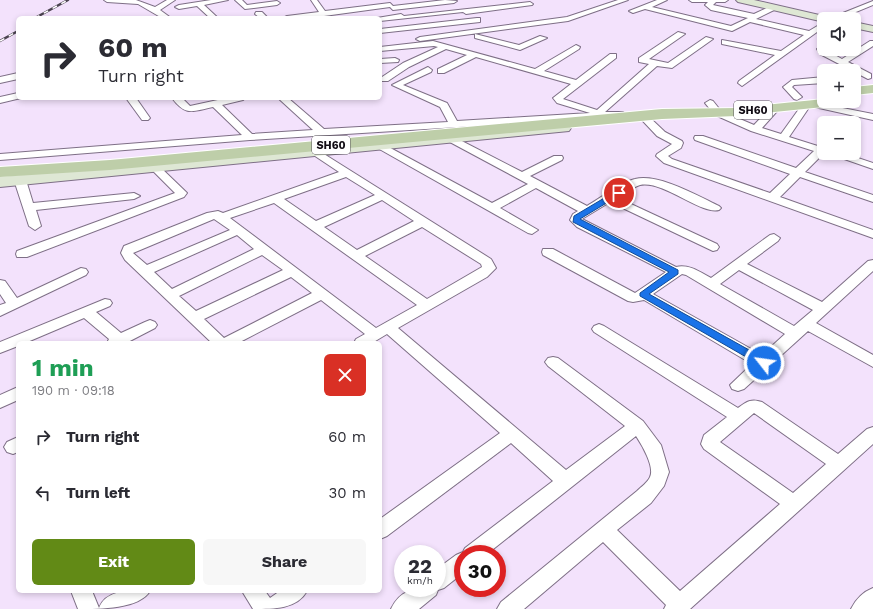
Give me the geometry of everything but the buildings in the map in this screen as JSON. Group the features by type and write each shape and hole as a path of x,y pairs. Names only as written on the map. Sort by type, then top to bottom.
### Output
{"main road":[{"path":"861,86 871,80"},
{"path":"861,103 873,98"},
{"name":"SH60","path":"0,172 110,164 595,116 640,117 714,108 810,100"},
{"name":"SH60","path":"714,108 776,107 810,100"}],"street":[{"path":"107,0 141,1 156,9 165,16"},
{"path":"156,9 172,0"},
{"path":"179,7 209,1 225,0"},
{"path":"238,0 246,7 277,2"},
{"path":"349,0 358,9"},
{"path":"382,0 397,12 410,28 426,42 578,83"},
{"path":"505,0 515,6"},
{"path":"382,50 489,30 568,19 625,0"},
{"path":"633,11 664,0"},
{"path":"666,12 689,2 725,0"},
{"path":"724,10 742,0 769,8 817,18"},
{"path":"645,7 732,30 781,0"},
{"path":"314,1 324,14"},
{"path":"713,1 709,5 710,6 752,19 811,34"},
{"path":"850,12 873,3"},
{"path":"199,4 212,16"},
{"path":"382,18 397,12 459,6 515,6 530,4"},
{"path":"306,16 358,9 397,12 432,12 459,6"},
{"path":"459,6 489,30"},
{"path":"432,12 444,24"},
{"path":"698,21 712,14"},
{"path":"382,31 552,15"},
{"path":"861,26 873,29"},
{"path":"426,42 537,29"},
{"path":"742,83 817,29"},
{"path":"681,34 642,59 669,66 709,39"},
{"path":"478,36 522,47 542,38"},
{"path":"726,42 782,54"},
{"path":"861,50 873,43"},
{"path":"441,71 476,55 506,44"},
{"path":"385,79 406,66 444,47"},
{"path":"536,72 576,47"},
{"path":"382,54 406,66"},
{"path":"861,55 867,56"},
{"path":"595,116 558,100 613,56"},
{"path":"832,56 871,80"},
{"path":"843,62 852,56"},
{"path":"382,61 395,60"},
{"path":"595,116 655,63"},
{"path":"428,70 396,85 444,106 453,132 522,176 587,211"},
{"path":"0,80 16,76"},
{"path":"861,78 871,80"},
{"path":"783,138 810,100 787,88 792,83 817,81"},
{"path":"0,100 16,96"},
{"path":"132,100 145,118"},
{"path":"179,100 186,108 216,104 226,100"},
{"path":"285,100 322,133"},
{"path":"216,104 250,137"},
{"path":"755,128 776,107"},
{"path":"714,108 755,128 817,148"},
{"path":"857,108 873,117"},
{"path":"0,182 379,146 453,132 595,116 662,114"},
{"path":"0,157 250,137 322,133 453,132 630,122 640,117 661,134 678,143 677,146 661,156 663,158 873,234"},
{"path":"699,138 873,199"},
{"path":"379,146 532,230"},
{"path":"316,152 346,173 486,262 488,268 482,274 364,341"},
{"path":"772,198 817,155"},
{"path":"522,176 558,158"},
{"path":"854,160 873,166"},
{"path":"22,254 182,193 155,168"},
{"path":"222,217 346,173"},
{"path":"20,180 35,226"},
{"path":"715,208 659,185 644,181 637,182 587,211 576,220 675,272 688,272 796,334"},
{"path":"491,208 536,184"},
{"path":"28,207 134,196"},
{"path":"315,226 382,196"},
{"path":"275,198 426,305"},
{"path":"610,198 713,247"},
{"path":"217,341 130,257 127,252 128,249 211,216 218,215 222,217 322,294 382,331 511,434 565,480"},
{"path":"356,255 422,222"},
{"path":"145,271 239,230"},
{"path":"711,284 774,238"},
{"path":"170,295 264,249"},
{"path":"548,252 628,296 636,298 675,272"},
{"path":"738,264 823,309"},
{"path":"738,385 873,264"},
{"path":"194,318 292,271"},
{"path":"0,311 81,272"},
{"path":"0,284 14,304"},
{"path":"220,341 322,294"},
{"path":"643,294 764,363"},
{"path":"16,341 104,303"},
{"path":"85,311 117,341 150,325"},
{"path":"807,324 873,362"},
{"path":"599,329 739,417"},
{"path":"0,348 16,341"},
{"path":"508,609 644,497 658,481 660,472 652,445 637,426 553,362"},
{"path":"0,402 16,394"},
{"path":"794,504 710,444 710,440 713,435 752,406 761,408 839,464"},
{"path":"483,545 565,480 637,426"},
{"path":"382,529 511,434"},
{"path":"604,530 678,607 873,434"},
{"path":"446,575 454,568"},
{"path":"82,593 89,609"},
{"path":"109,609 137,593"},
{"path":"254,593 266,609"},
{"path":"272,609 294,593"},
{"path":"402,609 417,597"},
{"path":"862,609 873,598"}],"railway":[{"path":"39,16 68,0"},
{"path":"0,41 16,32"}],"route":[{"path":"619,193 587,211 576,220 581,224 675,272 643,294 764,363"}]}
